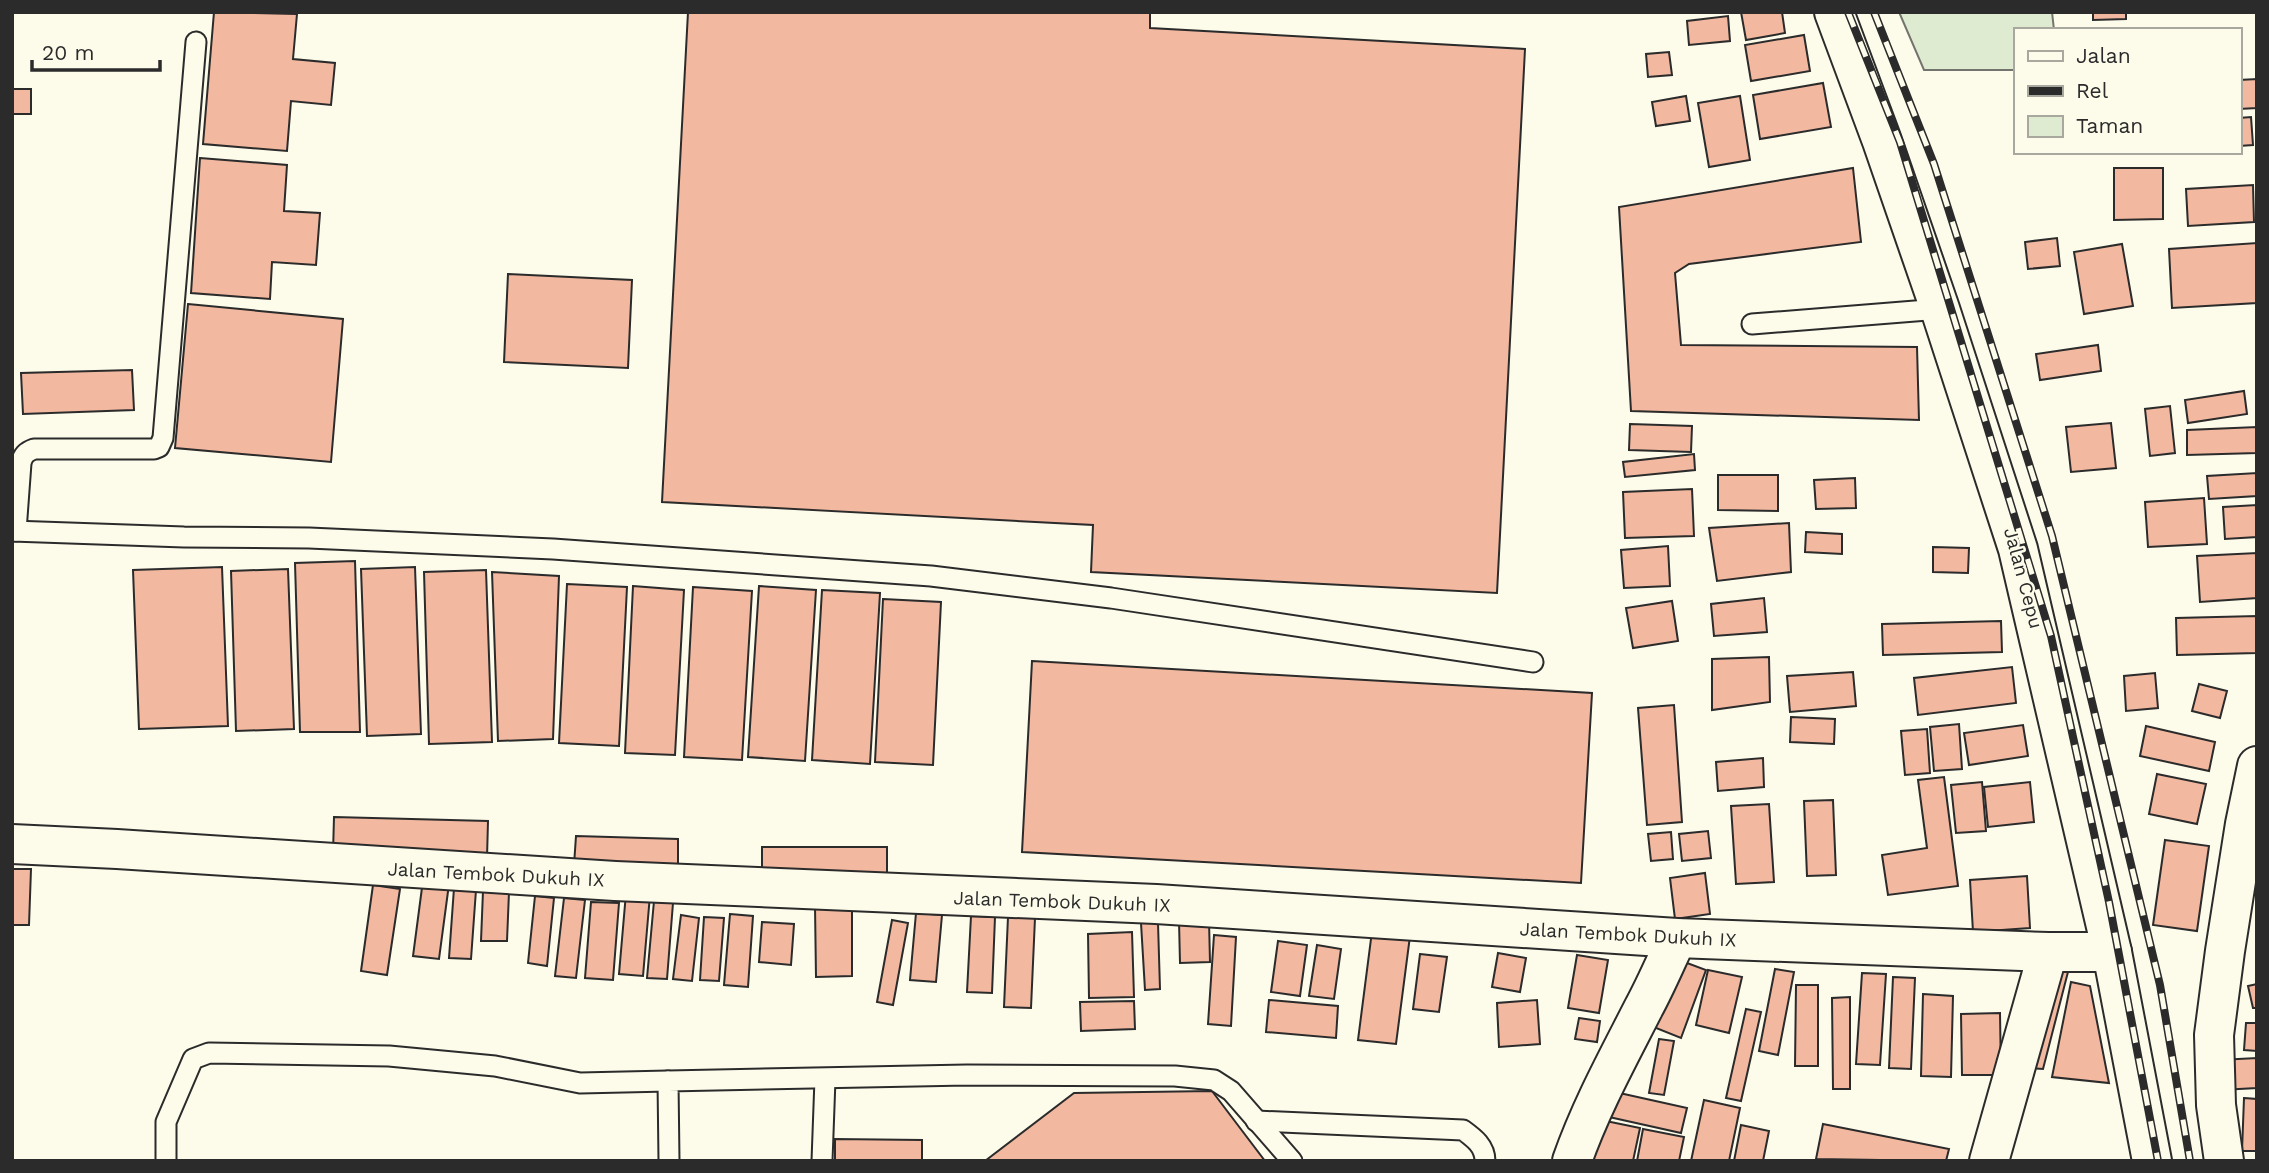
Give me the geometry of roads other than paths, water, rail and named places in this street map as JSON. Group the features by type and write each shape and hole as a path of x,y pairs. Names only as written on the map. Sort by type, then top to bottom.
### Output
{"street":[{"name":"Jalan Cepu","path":"1834,12 1940,309 2018,549 2112,952 2152,1161"},
{"path":"2224,1161 2216,1105 2214,1035 2245,824 2257,766"},
{"name":"Jalan Tembok Dukuh IX","path":"12,844 615,881 1156,904 1677,938 2112,952"},
{"path":"1572,1161 1584,1126 1605,1081 1677,938"},
{"path":"1989,1161 2048,952"}],"lane":[{"path":"196,42 163,438 159,447 154,449 28,451 23,455 21,463 14,531 309,538 553,549 931,576 1111,597 1533,662"},
{"path":"1752,324 1940,309"},
{"path":"166,1161 166,1122 193,1059 209,1053 389,1056 495,1066 580,1083 967,1075 1175,1076 1214,1080 1231,1091 1292,1161"},
{"path":"822,1161 825,1079"},
{"path":"668,1082 668,1161"},
{"path":"1256,1121 1463,1130 1479,1142 1485,1161"}],"railway":[{"path":"1848,12 1900,142 2051,636 2109,902 2158,1161"},
{"path":"1874,12 1934,164 2052,536 2160,985 2190,1161"}]}
